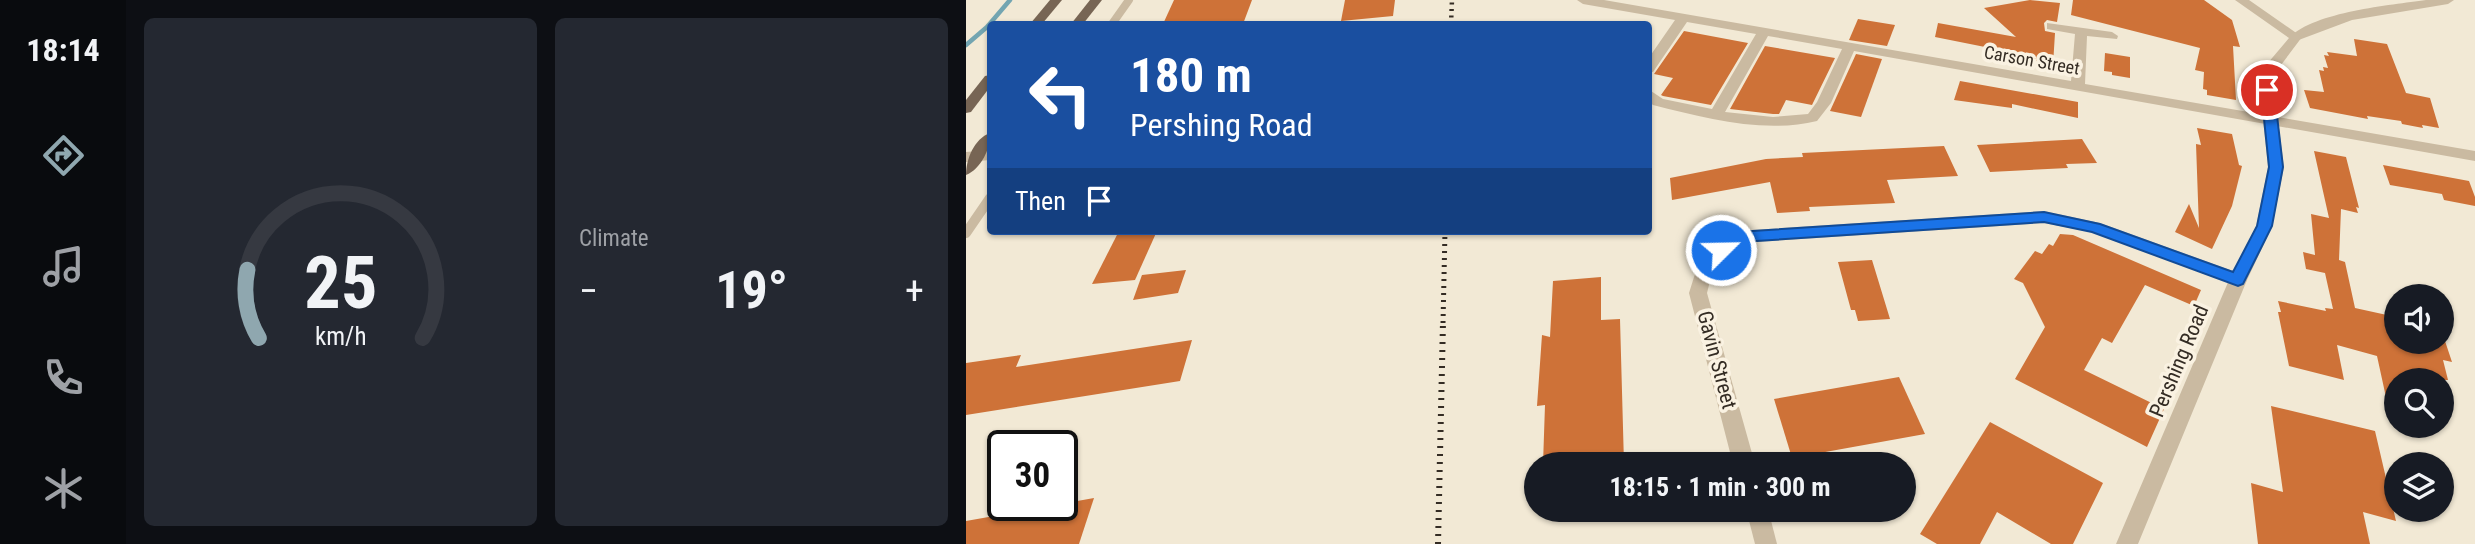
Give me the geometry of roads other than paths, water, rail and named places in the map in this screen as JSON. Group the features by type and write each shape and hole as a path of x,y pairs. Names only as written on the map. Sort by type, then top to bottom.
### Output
{"main road":[{"path":"1038,21 1056,0"},
{"path":"1079,21 1096,0"},
{"path":"966,109 987,83"},
{"path":"966,170 978,157"}],"street":[{"name":"Carson Street","path":"1583,0 2475,156"},
{"path":"2241,0 2297,37 2310,29 2345,19 2448,0"},
{"path":"1652,63 1683,18"},
{"path":"2051,26 2112,36"},
{"path":"2078,87 2081,31"},
{"path":"1716,114 1764,32"},
{"name":"Pershing Road","path":"2127,544 2238,280 2264,226 2276,167 2267,90 2273,64 2297,37"},
{"path":"1652,97 1658,102 1716,114 1784,123 1812,118 1824,103 1849,47"},
{"name":"Gavin Street","path":"1741,452 1698,293 1706,262 1737,237 2044,217 2094,227 2238,280"},
{"path":"1760,522 1766,544"}],"lane":[{"path":"1114,21 1129,0"},
{"path":"966,233 987,202"}],"waterway":[{"path":"992,21 1010,0"},
{"path":"966,45 987,27"}],"railway":[{"path":"1451,21 1452,0"},
{"path":"1443,323 1445,235"},
{"path":"1438,544 1443,322"}]}
